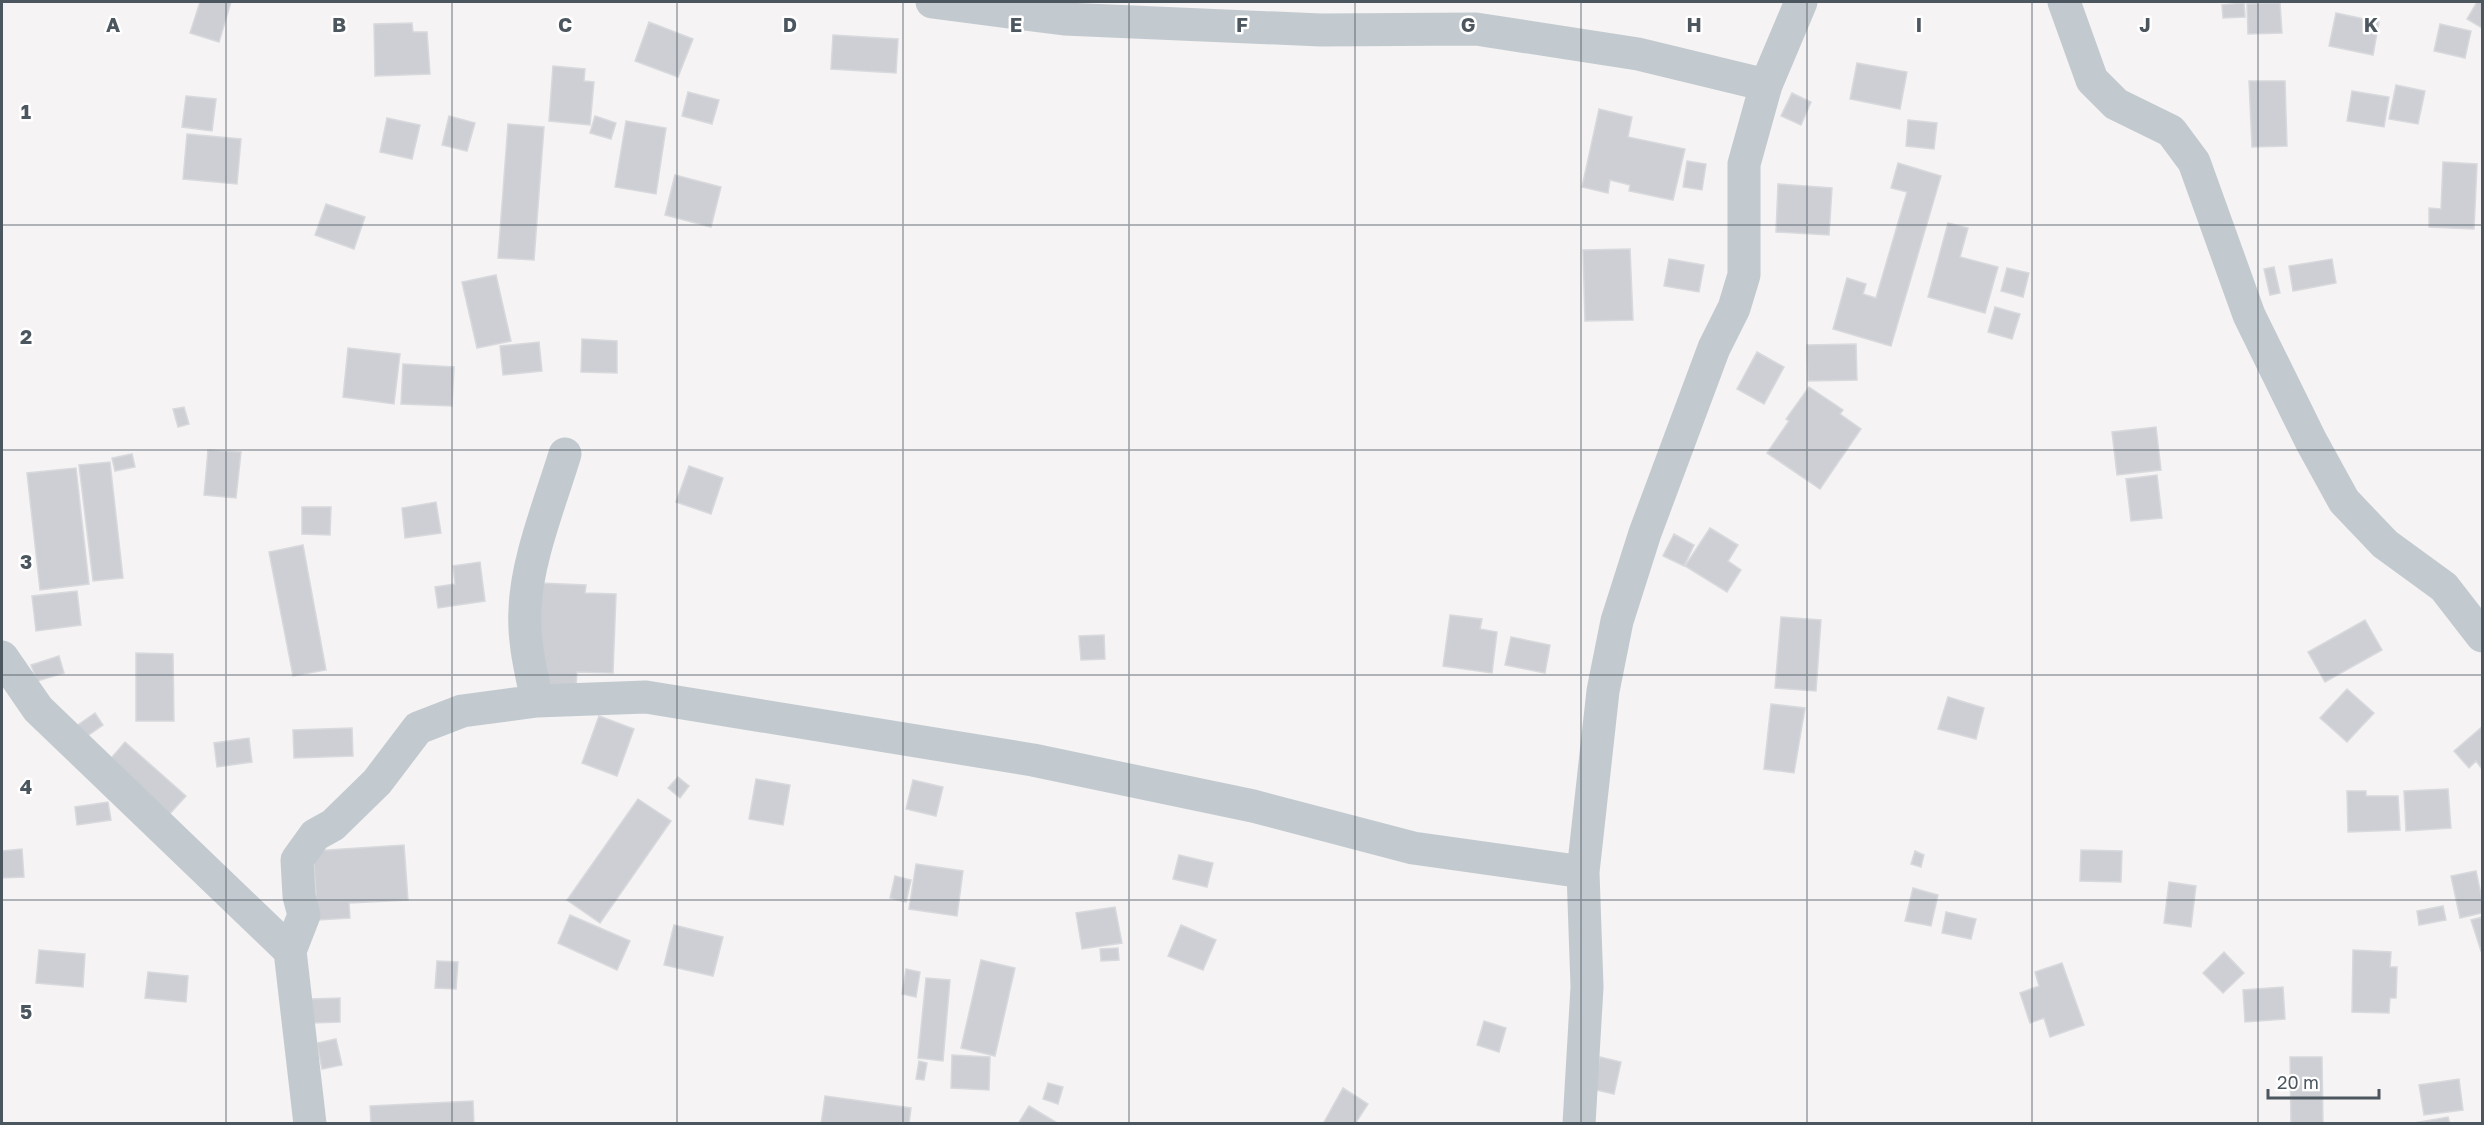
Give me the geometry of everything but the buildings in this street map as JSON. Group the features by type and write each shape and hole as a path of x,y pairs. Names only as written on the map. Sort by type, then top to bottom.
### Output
{"street":[{"path":"932,2 1064,19 1321,30 1476,29 1638,54 1766,85"},
{"path":"1578,1124 1587,987 1583,872 1603,691 1617,621 1645,533 1714,348 1734,308 1743,275 1743,164 1766,85 1801,2"},
{"path":"2064,2 2092,80 2116,104 2171,131 2194,162 2249,315 2310,441 2344,501 2385,544 2444,587 2482,636"},
{"path":"537,701 526,645 525,608 535,551 565,454"},
{"path":"2,657 38,709 290,951"},
{"path":"310,1124 290,951 304,915 299,896 297,860 315,835 333,825 377,782 418,728 462,711 537,701 646,697 1033,760 1253,806 1413,848 1583,872"}]}
